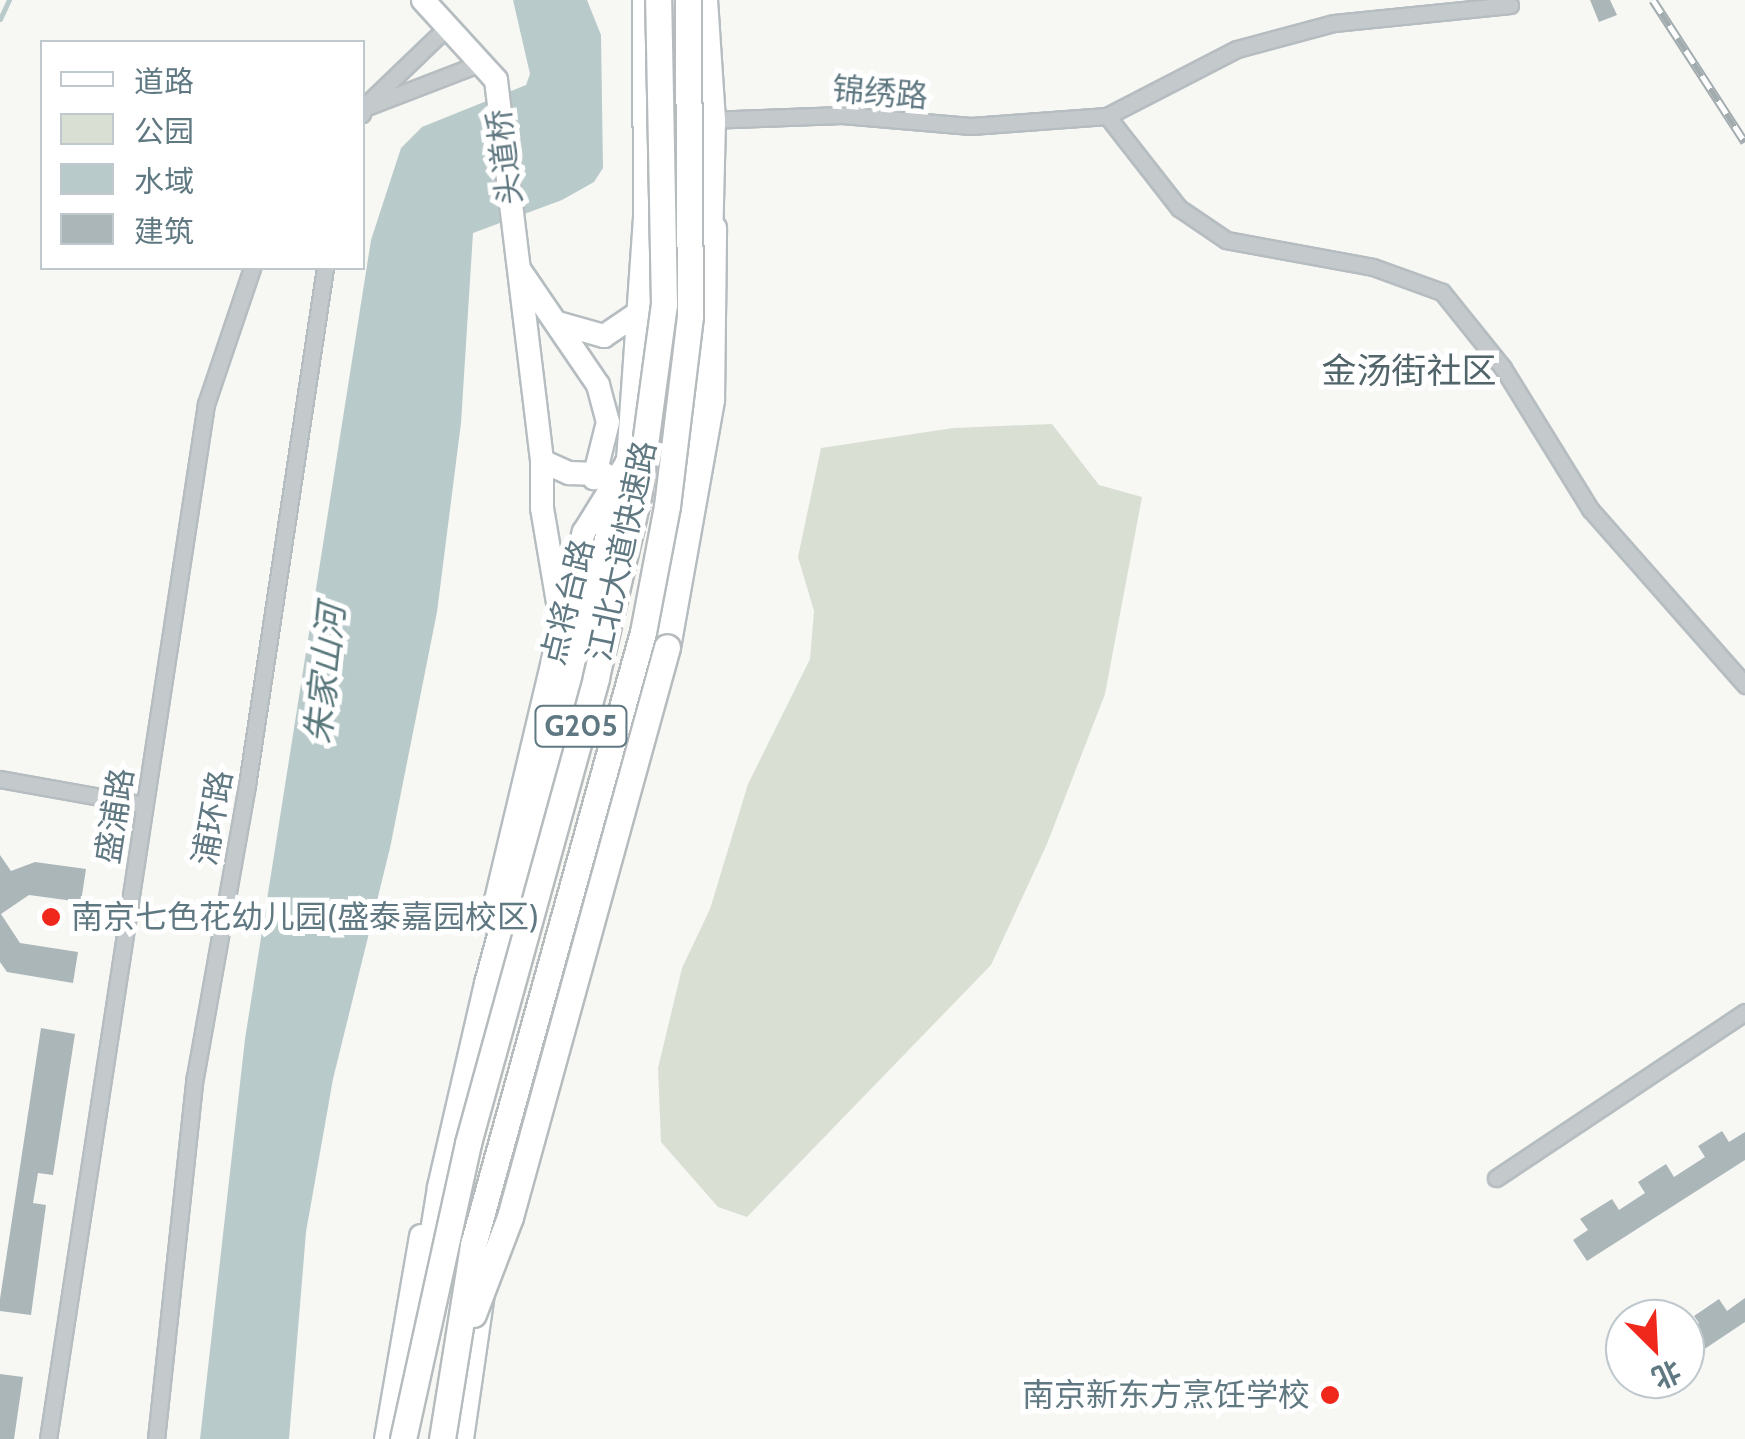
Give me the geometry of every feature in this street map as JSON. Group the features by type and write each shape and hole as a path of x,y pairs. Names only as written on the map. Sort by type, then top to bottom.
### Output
{"highway":[{"name":"江北大道快速路","path":"398,1435 468,1144 596,676 638,496 664,304 658,0"},
{"name":"江北大道快速路","path":"442,1439 473,1245 643,632 667,506 690,316 688,0"},
{"path":"456,1360 510,1217 667,647 711,399 713,228"},
{"path":"398,1435 444,1169 606,526 628,460"}],"main road":[{"path":"423,0 490,71"},
{"name":"点将台路","path":"398,1435 404,1312 560,614 584,532 628,460 641,311 647,122 644,0"},
{"path":"462,1439 500,1189 658,618 693,406 713,228 714,121 706,0"},
{"name":"头道桥","path":"490,71 542,461 542,508 560,614"},
{"path":"516,265 598,385 608,422 594,478"},
{"path":"555,322 604,336 641,311"},
{"path":"542,461 594,478 628,460"}],"street":[{"path":"1510,5 1334,23 1237,49 1108,116 1178,208 1226,240 1374,267 1442,292 1503,368 1590,509 1745,685"},
{"path":"365,108 449,25"},
{"path":"365,109 490,71"},
{"name":"锦绣路","path":"647,122 842,115 971,126 1108,116"},
{"name":"盛浦路","path":"48,1439 206,404 251,270"},
{"name":"浦环路","path":"156,1439 195,1078 250,767 325,270"},
{"path":"0,779 144,805"},
{"path":"1496,1178 1745,1012"}],"green space":[{"path":"1052,424 1099,485 1142,497 1105,694 1047,844 991,965 747,1217 718,1207 661,1142 658,1068 682,968 710,909 748,784 810,659 814,611 798,557 821,448 953,428"}],"water":[{"name":"朱家山河","path":"513,0 587,0 601,35 603,168 594,182 562,200 473,233 461,423 437,612 390,848 333,1079 306,1232 289,1439 200,1439 245,1039 371,240 401,148 422,127 526,85 530,74"}],"building":[{"path":"1590,0 1610,0 1617,15 1599,22"},
{"path":"0,855 11,871 35,862 86,869 81,902 29,895 1,914 20,943 78,952 73,983 7,972 0,962"},
{"path":"41,1028 75,1034 53,1175 38,1173 33,1203 46,1205 31,1315 0,1311 0,1299"},
{"path":"1722,1131 1729,1142 1745,1132 1745,1160 1587,1261 1573,1240 1588,1230 1580,1219 1612,1199 1619,1210 1645,1193 1638,1182 1666,1164 1674,1177 1705,1157 1698,1146"},
{"path":"1745,1298 1745,1322 1705,1349 1705,1309 1719,1299 1727,1311"},
{"path":"0,1374 23,1377 14,1439 0,1439"}],"waterway":[{"path":"0,19 9,0"}],"railway":[{"path":"1653,0 1745,142"}],"place":[{"name":"南京七色花幼儿园(盛泰嘉园校区)","path":"51,917"},
{"name":"南京新东方烹饪学校","path":"1330,1395"}],"district":[{"name":"金汤街社区","path":"1409,371"}]}
